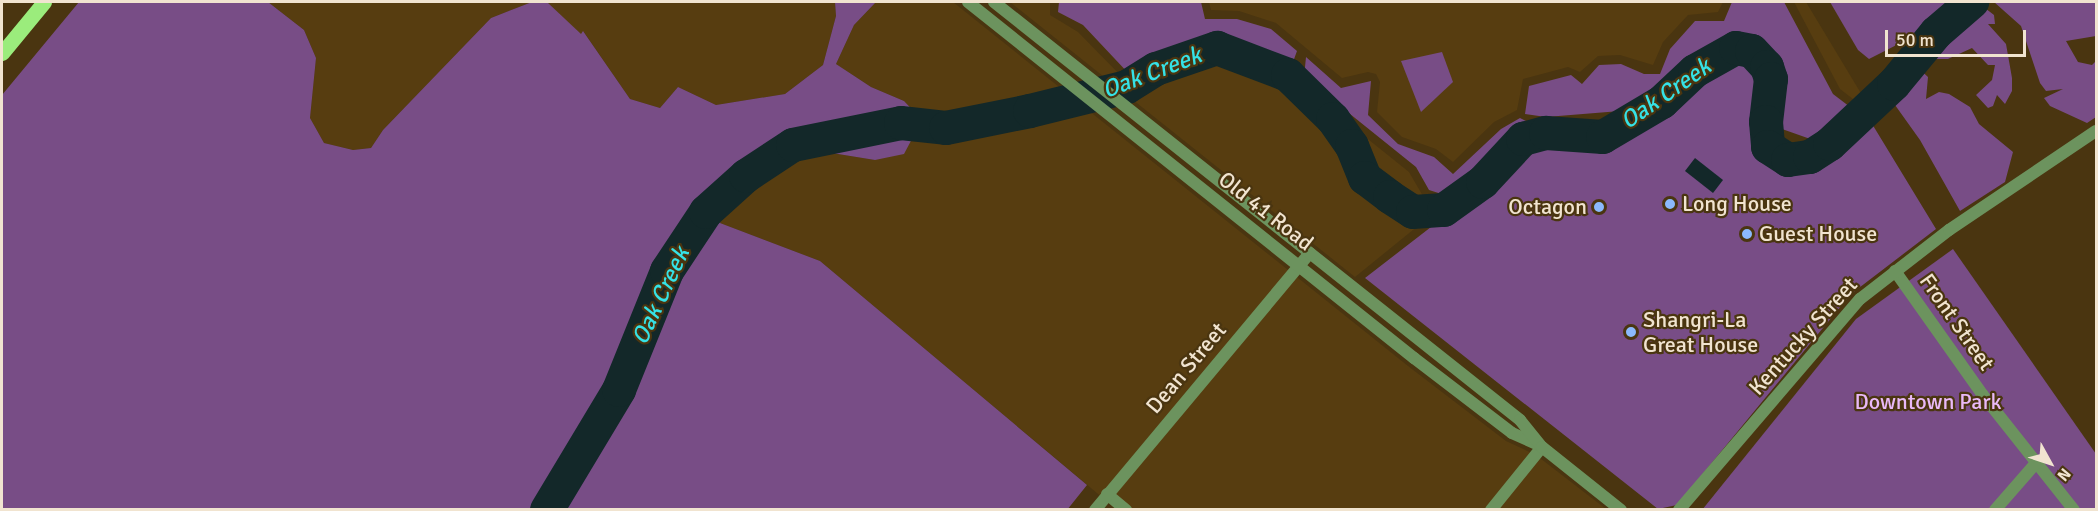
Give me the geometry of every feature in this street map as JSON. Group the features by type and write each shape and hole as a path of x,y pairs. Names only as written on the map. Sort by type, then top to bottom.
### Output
{"main road":[{"path":"2,53 44,2"}],"street":[{"name":"Old 41 Road","path":"968,2 1512,433 1542,447"},
{"name":"Old 41 Road","path":"994,2 1520,420 1542,447 1621,510"},
{"name":"Kentucky Street","path":"1678,510 1860,299 1895,271 2097,131"},
{"name":"Dean Street","path":"1095,510 1310,253"},
{"name":"Front Street","path":"1895,271 1928,322 2073,510"},
{"path":"1491,510 1542,447"},
{"path":"1995,510 2036,462"},
{"path":"1107,494 1126,510"}],"shaded area":[{"path":"268,2 532,2 491,18 383,130 371,148 353,150 324,143 310,118 316,58 304,30"},
{"path":"547,2 835,2 836,16 823,65 785,94 716,105 678,87 660,108 630,99 584,32 581,35"},
{"path":"876,2 953,2 1408,366 1506,441 1536,455 1606,509 1116,509 820,261 720,223 730,192 767,159 801,148 875,160 904,101 871,87 836,64 854,25"},
{"path":"1010,2 1050,2 1050,15 1078,32 1129,84 1206,53 1235,58 1281,73 1295,71 1298,83 1409,172 1423,196 1445,204 1355,277"},
{"path":"1209,2 1723,2 1718,12 1688,15 1663,42 1653,65 1620,55 1598,56 1580,72 1568,67 1523,79 1517,110 1494,122 1453,162 1436,149 1402,137 1377,112 1380,82 1376,74 1368,72 1342,78 1276,23 1239,11 1211,10"},
{"path":"1794,2 1806,2 1868,105 1862,106 1840,89"}],"green space":[{"path":"79,2 268,2 304,30 316,58 310,118 324,143 353,150 371,148 383,130 491,18 532,2 547,2 581,34 583,31 630,99 660,108 678,87 716,105 785,94 823,65 836,16 835,2 876,2 854,25 836,64 871,87 904,101 922,120 904,154 875,160 801,148 768,159 730,192 720,223 820,261 1087,485 1067,510 2,509 2,95"},
{"path":"1059,2 1201,2 1205,19 1237,19 1271,29 1297,51 1293,62 1283,65 1236,49 1204,44 1130,75 1083,25 1058,12"},
{"path":"1732,2 1784,2 1833,94 1854,110 1838,127 1816,141 1782,129 1773,117 1778,72 1750,43 1724,49 1698,62 1665,99 1633,104 1620,111 1546,117 1525,114 1529,86 1571,75 1582,84 1599,65 1621,64 1644,74 1660,74 1670,49 1695,21 1724,21"},
{"path":"1830,2 1951,2 1930,28 1869,59 1858,50"},
{"path":"1994,2 2096,2 2096,36 2066,41 2078,62 2092,65 2096,61 2096,117 2087,123 2050,106 2044,98 2063,89 2046,91 2040,83 2021,26"},
{"path":"1981,5 1994,15 1995,24 1988,24 2006,44 2012,78 2012,91 2005,104 1997,95 1993,106 1988,108 1976,95 1992,80 1995,65 1988,65 1972,48 1948,59 1926,59 1928,52 1945,41 1950,31 1969,24 1970,8"},
{"path":"1442,52 1453,82 1421,112 1401,61"},
{"path":"1738,52 1763,68 1763,149 1788,165 1811,162 1835,146 1866,114 1936,229 1851,294 1677,505 1658,509 1365,278 1488,183 1523,144 1609,144 1670,105 1700,74"},
{"path":"1306,57 1341,88 1371,81 1368,115 1398,144 1434,157 1453,174 1501,129 1520,118 1530,123 1495,161 1448,196 1429,190 1416,167 1304,77"},
{"path":"1916,66 1928,77 1926,99 1939,92 1949,94 1970,107 1979,124 2013,152 2005,182 1960,211 1920,140 1895,105"},
{"name":"Downtown Park","path":"1953,249 2096,454 2096,509 1702,510 1856,319"}],"water":[{"path":"1695,158 1723,180 1713,193 1685,171"}],"waterway":[{"name":"Oak Creek","path":"547,510 619,390 667,271 706,212 746,176 793,145 901,123 946,128 1030,111 1127,87 1156,69 1217,48 1288,75 1333,119 1352,146 1365,178 1390,197 1413,212 1444,210 1483,182 1523,139 1546,133 1603,137 1662,102 1695,71 1736,48 1752,51 1767,67 1771,79 1766,122 1768,147 1788,160 1810,157 1830,144 1894,84 1936,33 1972,2"}],"place":[{"name":"Long House","path":"1670,204"},
{"name":"Octagon","path":"1599,207"},
{"name":"Guest House","path":"1747,234"},
{"name":"Shangri-La Great House","path":"1631,332"}]}
